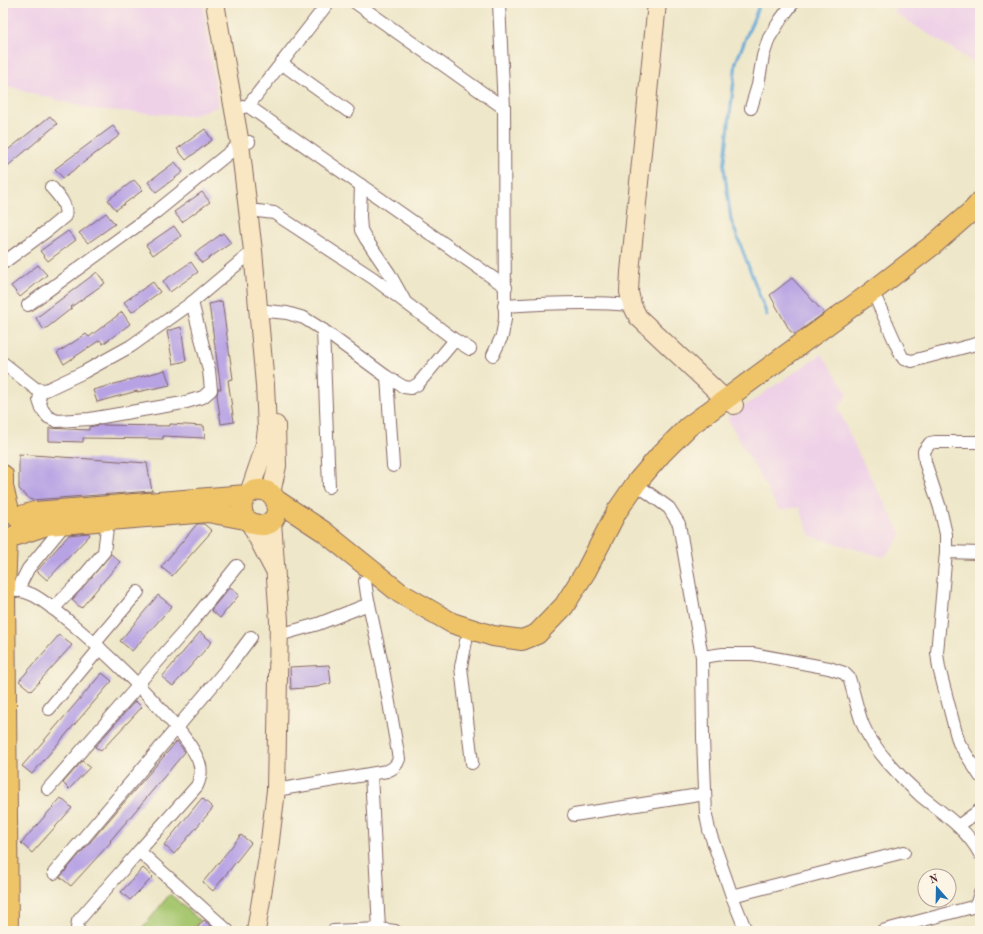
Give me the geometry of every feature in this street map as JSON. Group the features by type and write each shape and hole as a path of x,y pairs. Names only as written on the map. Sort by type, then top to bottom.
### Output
{"main road":[{"path":"215,3 258,211 276,428 277,466 273,508 274,570 279,621 276,790 268,857 256,931"},
{"path":"227,3 246,107 244,143 265,385 267,429 261,458 241,507 242,514 248,521 274,570"},
{"path":"657,3 630,276 632,306 638,317 647,326 730,402"},
{"path":"751,387 928,249 980,202"},
{"path":"273,508 323,531 400,593 452,623 493,636 522,640 537,634 564,606 586,570 617,511 637,482 661,454 688,427 730,402 877,301 980,218"},
{"path":"9,526 35,512 247,494 256,490 264,490 273,508 298,525 365,581 414,616 466,642 509,650 528,649 545,640 560,627 576,607 643,489 671,459 730,402"},
{"path":"3,475 3,487 9,526 8,931"},
{"path":"9,526 64,524 208,512 248,521 258,526 265,525 273,508"}],"street":[{"path":"328,3 246,107 361,185 506,287"},
{"path":"356,3 504,108"},
{"path":"493,355 502,336 505,319 504,306 506,287 504,108 499,3"},
{"path":"751,108 758,84 763,56 769,38 793,3"},
{"path":"281,63 348,111"},
{"path":"28,305 156,212 244,143"},
{"path":"361,185 361,230 406,304"},
{"path":"3,263 65,216 66,212 64,205 51,188"},
{"path":"258,211 274,213 373,278 455,340 470,349"},
{"path":"3,363 36,389 46,390 84,372 131,346 192,302 253,251"},
{"path":"877,301 904,359 912,361 980,343"},
{"path":"41,390 39,400 42,409 48,417 57,421 90,419 169,406 193,401 203,397 211,390 209,370 192,302"},
{"path":"504,306 548,303 613,304 632,306"},
{"path":"267,311 287,313 304,318 323,330 387,377 404,387 411,388 418,384 455,340"},
{"path":"323,330 329,487"},
{"path":"387,377 393,466"},
{"path":"980,442 935,442 930,443 924,451 925,462 940,508 946,534 946,552 937,653 939,668 959,743 980,776"},
{"path":"643,489 668,508 679,524 702,657 706,815 709,830 746,931"},
{"path":"53,609 77,584 104,552 108,520"},
{"path":"8,590 28,569 64,524"},
{"path":"946,552 980,553"},
{"path":"48,789 187,628 237,566"},
{"path":"276,790 371,774 391,769 399,760 383,669 365,581"},
{"path":"8,590 32,595 53,609 98,646 177,728 194,752 200,765 200,778 197,786 78,921 77,928 79,931"},
{"path":"48,709 98,646 138,592"},
{"path":"279,635 318,624 369,604"},
{"path":"54,874 230,665 251,637"},
{"path":"466,642 461,667 472,763"},
{"path":"702,657 723,654 752,654 830,668 844,673 849,678 863,725 876,746 898,774 958,826 975,845 980,854"},
{"path":"371,774 379,929"},
{"path":"574,815 705,794"},
{"path":"958,826 980,810"},
{"path":"139,851 228,931"},
{"path":"732,896 904,852"},
{"path":"882,931 978,906 980,893"},
{"path":"333,931 379,929 395,931"}],"shaded area":[{"path":"3,3 203,3 218,107 190,116 90,109 3,85"},
{"path":"897,3 980,3 980,66 893,12"},
{"path":"822,354 848,394 838,408 860,457 902,535 884,557 810,536 799,507 779,510 727,418"}],"green space":[{"path":"170,894 200,921 191,931 140,931"}],"building":[{"path":"50,116 57,124 3,170 3,154"},
{"path":"113,126 120,135 63,178 55,169"},
{"path":"205,129 212,140 186,160 177,149"},
{"path":"175,162 183,172 156,192 148,182"},
{"path":"134,180 143,190 116,210 108,200"},
{"path":"202,192 210,202 182,222 174,212"},
{"path":"106,213 115,224 88,243 79,233"},
{"path":"174,226 181,236 153,255 146,245"},
{"path":"68,231 76,240 48,261 40,251"},
{"path":"223,233 231,243 202,263 195,253"},
{"path":"191,262 198,272 170,292 163,281"},
{"path":"38,265 47,275 20,297 11,286"},
{"path":"97,272 105,283 71,307 72,308 44,330 36,318"},
{"path":"792,278 824,313 795,334 790,331 770,295"},
{"path":"153,282 160,292 132,312 124,302"},
{"path":"222,301 233,379 228,380 234,422 221,424 217,395 218,389 221,389 209,304"},
{"path":"122,312 130,324 103,344 100,340 64,364 57,353 86,334 89,337"},
{"path":"181,327 186,361 173,364 167,331"},
{"path":"165,370 170,385 137,391 97,402 93,390"},
{"path":"170,424 204,426 205,438 163,436 163,439 83,438 83,442 49,441 49,428 89,430 89,427 99,425 170,426"},
{"path":"19,454 147,463 152,491 31,500 19,489"},
{"path":"197,524 204,524 212,531 172,576 161,567"},
{"path":"88,533 90,535 47,580 37,571 69,535"},
{"path":"111,554 120,562 81,608 72,600"},
{"path":"230,587 239,595 220,618 211,610"},
{"path":"158,595 172,606 132,651 120,641"},
{"path":"200,632 212,642 173,686 162,677"},
{"path":"59,635 72,645 31,691 19,681"},
{"path":"329,665 331,683 317,687 291,689 290,667"},
{"path":"102,673 112,681 32,774 22,766"},
{"path":"135,701 142,707 101,751 95,747"},
{"path":"177,741 185,752 110,841 111,842 71,886 60,877"},
{"path":"82,761 90,767 69,789 63,783"},
{"path":"61,798 72,808 32,853 21,843"},
{"path":"202,798 213,808 174,854 164,845"},
{"path":"241,835 251,843 213,891 203,882"},
{"path":"143,868 153,877 130,900 121,892"},
{"path":"204,920 211,926 217,931 194,931"}],"waterway":[{"path":"760,3 736,62 724,168 731,220 767,315"}]}
